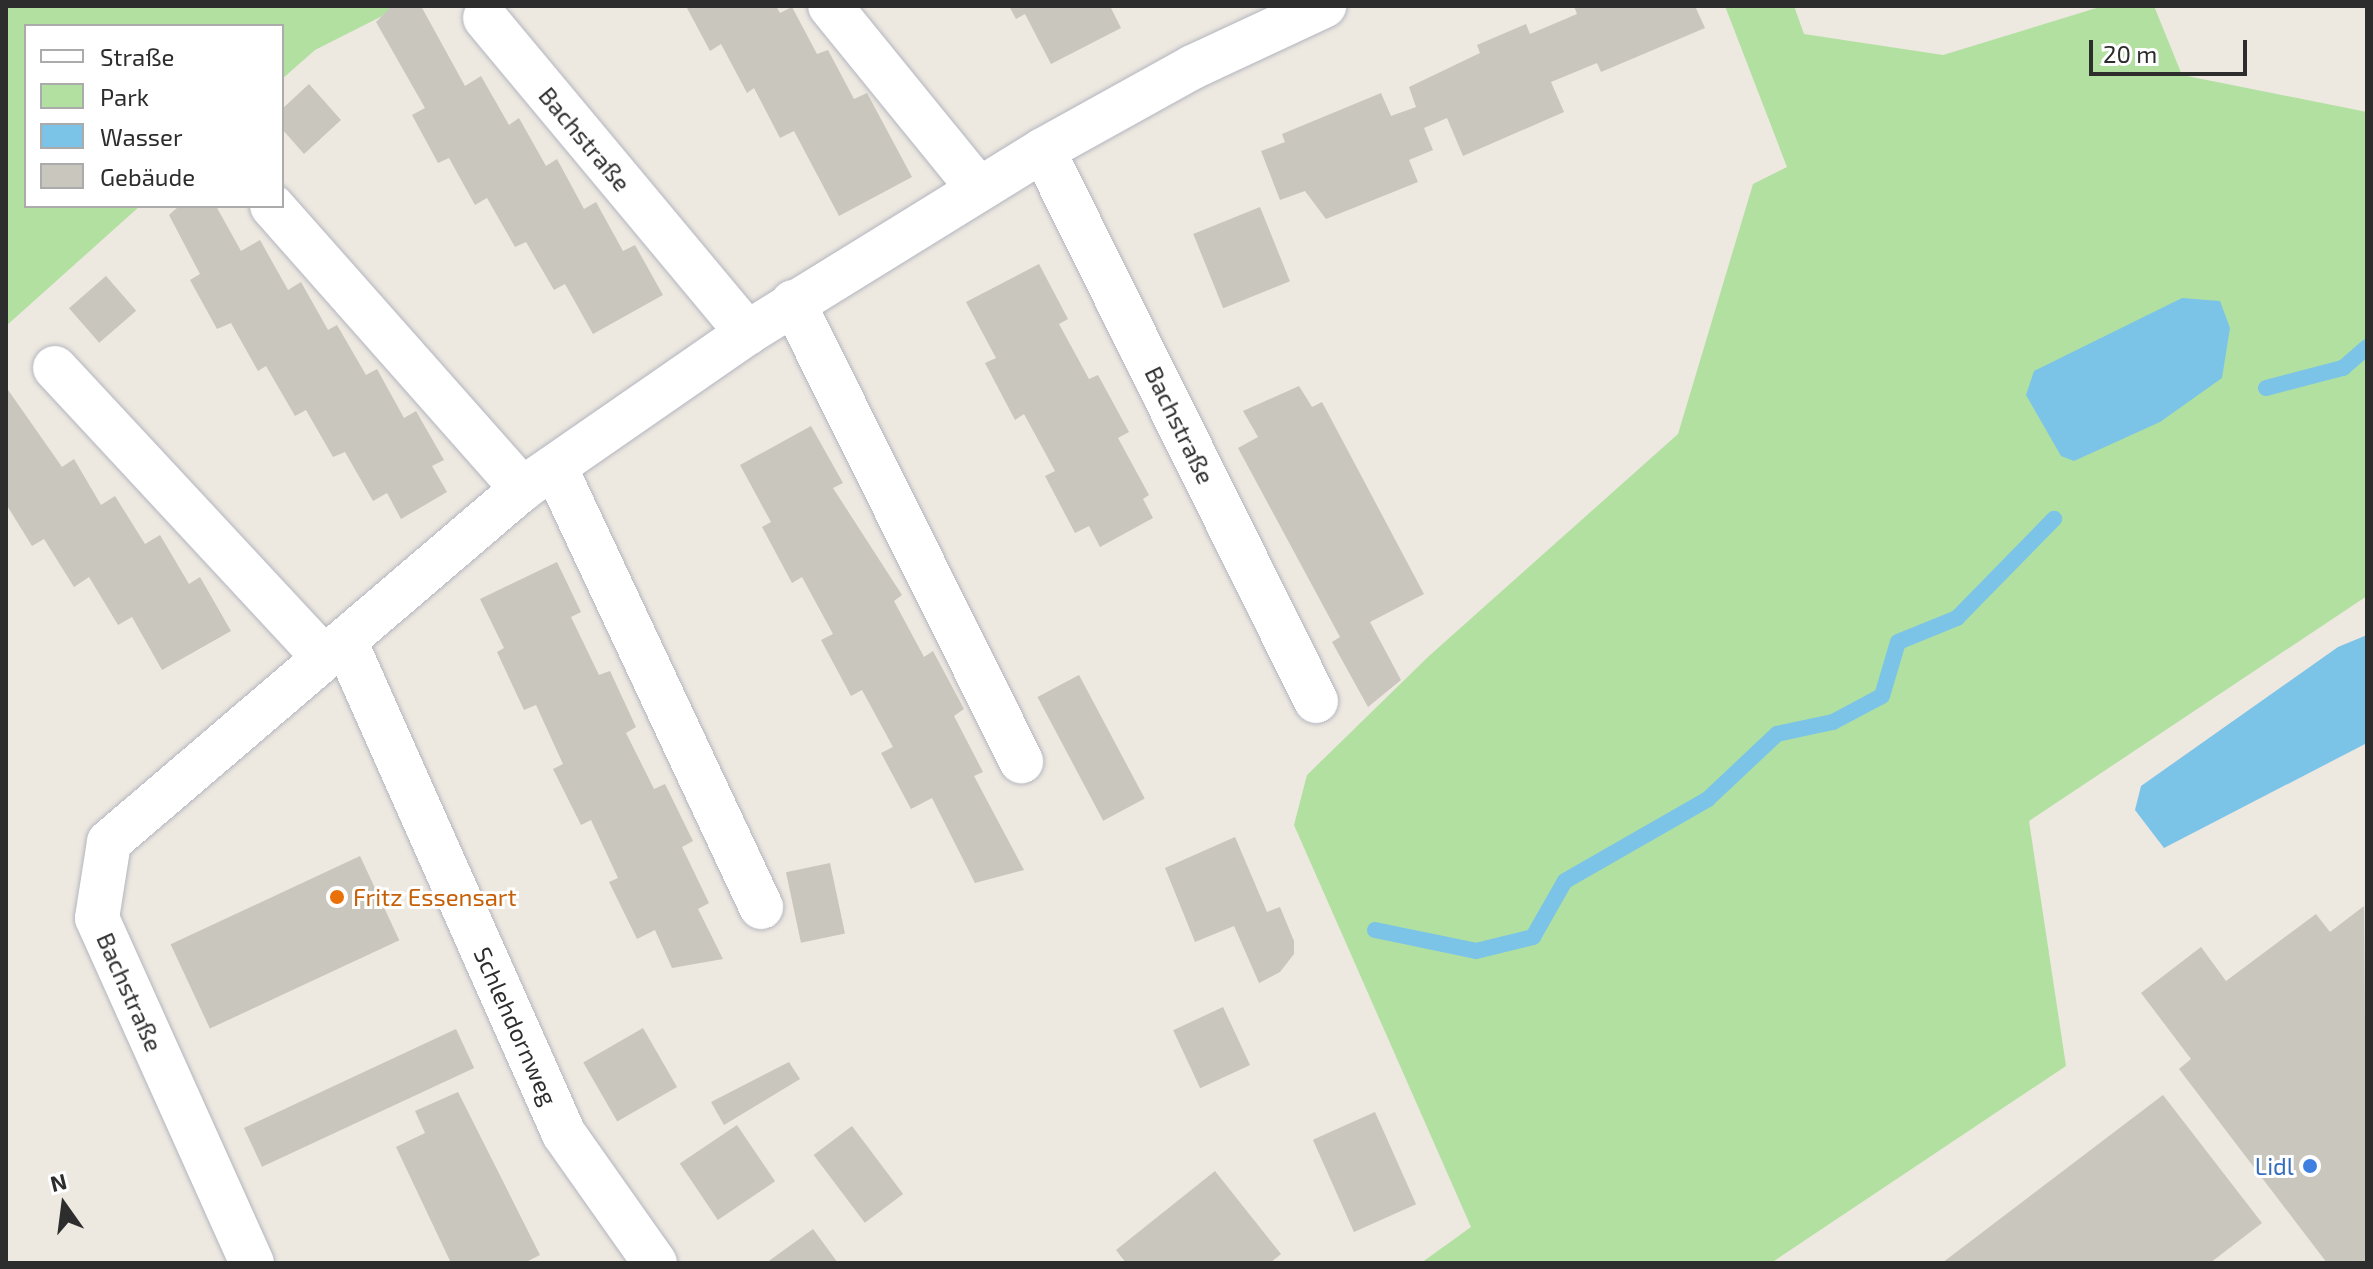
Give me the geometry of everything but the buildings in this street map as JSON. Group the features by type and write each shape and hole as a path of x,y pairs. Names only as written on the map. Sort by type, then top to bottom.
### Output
{"street":[{"path":"830,6 978,188"},
{"name":"Bachstraße","path":"252,1263 97,918 109,842 538,478 747,333 1043,150 1193,67 1324,6"},
{"name":"Bachstraße","path":"485,18 747,333"},
{"name":"Bachstraße","path":"1043,150 1316,701"},
{"path":"274,208 538,478 761,907"},
{"path":"793,302 1021,761"},
{"path":"55,368 335,649"},
{"name":"Schlehdornweg","path":"335,649 564,1134 655,1263"}],"green space":[{"path":"6,6 402,6 315,50 284,77 284,24 24,24 24,208 138,208 6,326"},
{"path":"1725,6 1794,6 1804,34 1943,55 2103,6 2154,6 2182,75 2367,112 2367,596 2029,821 2066,1066 1771,1263 1421,1263 1471,1227 1294,825 1307,775 1429,656 1678,434 1753,184 1787,167"}],"water":[{"path":"2182,298 2220,301 2230,328 2222,378 2160,422 2074,461 2061,456 2026,395 2034,371"},
{"path":"2367,635 2367,743 2164,848 2135,810 2141,786 2338,647"}],"waterway":[{"path":"2266,388 2343,368 2367,347"},
{"path":"1375,930 1476,951 1533,937 1565,881 1708,799 1777,734 1833,722 1882,696 1898,642 1957,618 2054,519"}],"place":[{"name":"Fritz Essensart","path":"337,897"},
{"name":"Lidl","path":"2310,1166"}]}
